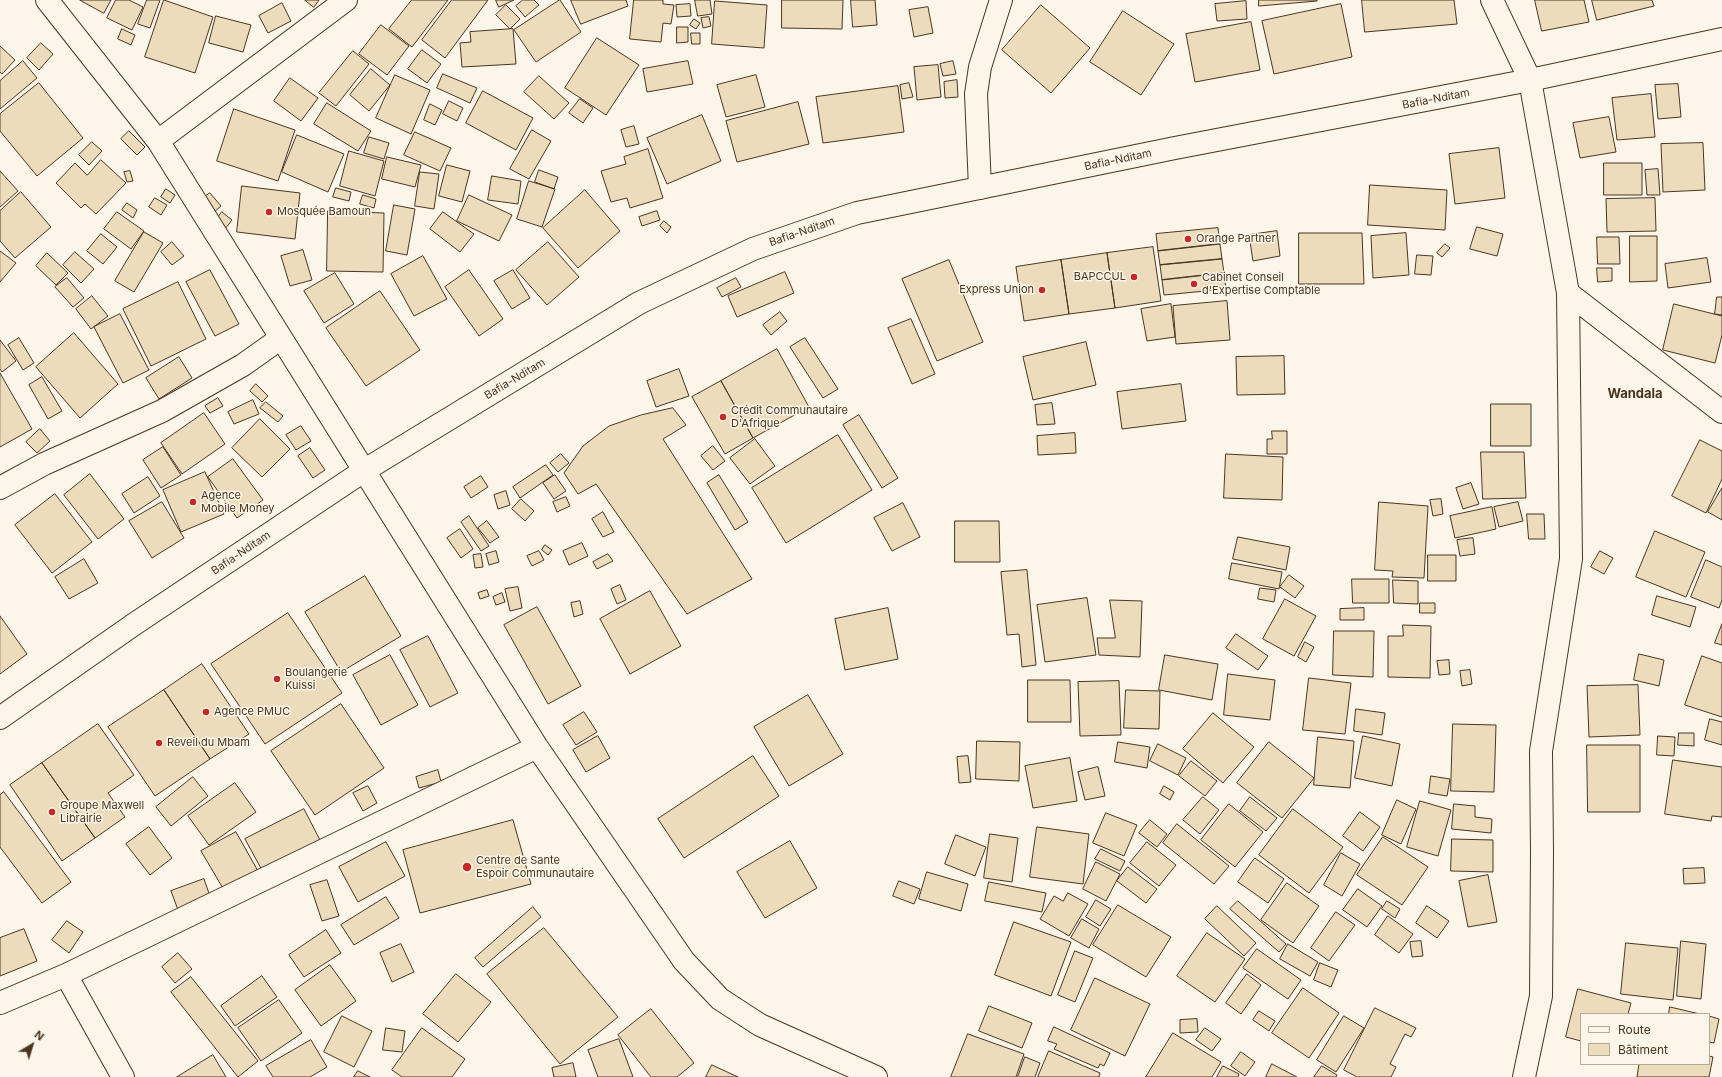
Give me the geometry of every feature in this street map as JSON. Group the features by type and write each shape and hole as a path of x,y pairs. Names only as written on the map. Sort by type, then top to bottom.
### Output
{"street":[{"path":"47,0 158,141 537,747 684,961 720,999 760,1025 876,1077"},
{"path":"158,141 346,0"},
{"path":"980,188 976,94 980,67 1001,0"},
{"path":"1492,0 1530,80 1568,293 1571,559 1541,751 1541,996 1524,1077"},
{"name":"Bafia-Nditam","path":"0,718 133,625 365,470 639,302 753,249 857,213 1175,148 1530,80 1722,39"},
{"path":"1568,293 1722,412"},
{"path":"0,488 44,464 162,411 243,366 281,338"},
{"path":"0,1003 66,975 537,747"},
{"path":"66,975 123,1077"}],"building":[{"path":"80,0 111,0 104,13"},
{"path":"116,0 129,0 143,7 132,30 107,18"},
{"path":"147,0 160,0 150,28 138,24"},
{"path":"164,0 213,17 195,73 145,57"},
{"path":"305,0 319,0 314,7"},
{"path":"412,0 448,0 412,47 389,29"},
{"path":"452,0 488,0 445,58 422,40"},
{"path":"496,0 514,0 499,7"},
{"path":"523,0 534,0 539,5 525,17 516,6"},
{"path":"560,0 581,32 536,62 514,30"},
{"path":"571,0 626,0 628,6 581,24"},
{"path":"634,0 663,0 663,4 674,5 671,24 663,23 661,42 630,39"},
{"path":"695,0 710,0 712,14 698,16"},
{"path":"782,0 843,0 842,29 782,28"},
{"path":"851,0 875,0 877,25 853,27"},
{"path":"1259,0 1317,0 1317,1 1259,6"},
{"path":"1362,0 1454,0 1457,24 1365,32"},
{"path":"1535,0 1584,0 1589,22 1542,31"},
{"path":"1592,0 1652,0 1654,6 1597,20"},
{"path":"715,1 767,5 764,48 712,44"},
{"path":"1246,1 1247,19 1217,21 1215,4"},
{"path":"282,3 291,21 268,33 259,16"},
{"path":"690,4 691,16 677,17 676,5"},
{"path":"1341,4 1352,57 1274,74 1262,21"},
{"path":"506,5 520,19 510,29 496,15"},
{"path":"1041,5 1090,48 1051,93 1002,50"},
{"path":"928,7 933,33 914,37 909,10"},
{"path":"1123,11 1174,44 1141,95 1090,62"},
{"path":"216,16 251,25 243,52 209,43"},
{"path":"709,17 711,26 703,28 701,18"},
{"path":"694,19 700,23 696,29 690,25"},
{"path":"1251,22 1260,70 1195,82 1186,34"},
{"path":"381,25 409,46 387,75 359,54"},
{"path":"677,27 688,27 688,42 677,43"},
{"path":"122,29 135,35 131,45 118,39"},
{"path":"513,29 516,64 462,67 460,43 471,42 470,32"},
{"path":"691,33 700,33 700,44 692,44"},
{"path":"597,38 639,65 606,115 565,88"},
{"path":"41,43 53,54 39,70 27,58"},
{"path":"0,46 15,60 2,74 0,72"},
{"path":"422,50 441,64 427,83 408,69"},
{"path":"353,51 369,64 336,106 319,93"},
{"path":"23,61 37,78 0,109 0,81"},
{"path":"688,61 693,84 647,92 643,69"},
{"path":"953,61 956,74 943,76 940,64"},
{"path":"938,65 941,97 917,100 914,67"},
{"path":"371,69 390,85 369,111 350,95"},
{"path":"443,74 477,88 470,103 437,88"},
{"path":"395,75 430,90 411,134 376,118"},
{"path":"756,75 765,107 726,117 717,85"},
{"path":"539,76 569,103 554,119 524,92"},
{"path":"290,78 318,98 301,121 274,101"},
{"path":"957,80 958,97 945,98 944,82"},
{"path":"39,83 83,138 37,176 0,131 0,114"},
{"path":"909,83 913,97 902,99 900,85"},
{"path":"1678,84 1681,117 1658,119 1655,85"},
{"path":"898,86 904,132 823,143 816,97"},
{"path":"483,91 533,118 516,150 466,123"},
{"path":"1651,94 1655,137 1617,140 1612,98"},
{"path":"580,99 593,108 583,123 569,113"},
{"path":"449,101 463,108 457,121 443,114"},
{"path":"798,102 809,144 737,162 726,121"},
{"path":"327,103 371,131 358,151 314,124"},
{"path":"430,104 442,110 435,125 424,120"},
{"path":"234,109 295,130 278,181 217,161"},
{"path":"702,115 721,161 667,184 647,138"},
{"path":"1609,117 1616,152 1580,158 1573,123"},
{"path":"634,126 639,144 626,147 621,130"},
{"path":"532,130 551,141 529,179 510,169"},
{"path":"129,131 145,147 137,155 121,139"},
{"path":"415,132 451,148 440,171 404,155"},
{"path":"297,135 344,154 328,192 282,172"},
{"path":"369,137 389,143 384,159 364,153"},
{"path":"92,142 102,151 89,165 79,155"},
{"path":"1703,143 1705,190 1663,192 1661,144"},
{"path":"1499,148 1505,198 1455,204 1449,154"},
{"path":"648,149 663,198 630,208 627,198 611,202 601,171 626,164 624,157"},
{"path":"349,151 384,161 375,196 340,186"},
{"path":"387,157 421,165 415,187 382,179"},
{"path":"101,160 126,183 96,214 85,204 81,208 56,183 75,163 87,175"},
{"path":"1604,163 1642,163 1642,195 1604,195"},
{"path":"447,165 470,171 462,202 439,196"},
{"path":"1658,169 1660,195 1647,195 1645,170"},
{"path":"539,170 558,177 554,189 535,182"},
{"path":"0,171 18,191 0,207"},
{"path":"130,171 133,181 127,182 124,172"},
{"path":"420,172 439,174 434,209 415,206"},
{"path":"492,176 521,181 518,204 488,200"},
{"path":"529,181 555,189 542,227 517,219"},
{"path":"1370,185 1447,190 1445,230 1368,225"},
{"name":"Mosquée Bamoun","path":"242,186 300,193 295,239 237,232"},
{"path":"336,188 351,192 349,201 333,197"},
{"path":"166,189 175,195 170,203 161,197"},
{"path":"585,190 620,231 578,268 543,228"},
{"path":"21,192 51,227 15,258 0,241 0,211"},
{"path":"210,193 221,206 213,213 202,199"},
{"path":"363,195 376,199 374,208 360,204"},
{"path":"469,195 512,215 499,241 457,221"},
{"path":"155,198 167,205 161,215 149,207"},
{"path":"1655,198 1656,231 1607,232 1606,199"},
{"path":"127,203 137,210 133,218 122,210"},
{"path":"394,205 415,209 407,255 386,251"},
{"path":"328,211 384,213 383,272 327,271"},
{"path":"657,211 660,220 642,226 639,217"},
{"path":"117,212 144,231 131,249 104,229"},
{"path":"222,212 232,220 225,229 215,221"},
{"path":"443,212 474,234 460,252 430,229"},
{"path":"664,221 671,227 667,233 660,226"},
{"path":"1477,227 1503,234 1497,256 1470,249"},
{"name":"Orange Partner","path":"1218,228 1220,244 1158,251 1156,234"},
{"path":"1277,231 1280,256 1253,261 1249,235"},
{"path":"144,232 163,243 134,292 115,281"},
{"path":"1299,233 1362,233 1364,284 1299,284"},
{"path":"1406,233 1409,275 1373,278 1371,236"},
{"path":"101,234 117,247 103,264 87,251"},
{"path":"1630,236 1657,236 1657,281 1630,282"},
{"path":"1597,237 1619,237 1620,264 1598,264"},
{"path":"172,242 184,256 172,265 161,252"},
{"path":"548,242 579,277 547,305 516,270"},
{"path":"1220,244 1222,259 1160,265 1158,251"},
{"path":"1445,244 1450,248 1442,257 1437,253"},
{"name":"BAPCCUL","path":"1153,247 1161,301 1115,308 1107,253"},
{"path":"303,250 312,280 290,286 281,256"},
{"path":"0,251 16,263 0,282"},
{"path":"75,252 94,269 81,283 63,265"},
{"path":"47,253 68,273 56,285 36,266"},
{"path":"1107,253 1115,308 1069,314 1061,260"},
{"path":"1417,255 1433,256 1431,275 1415,274"},
{"path":"423,256 447,299 414,316 391,274"},
{"path":"1707,258 1711,282 1668,288 1665,264"},
{"path":"1222,259 1224,273 1162,280 1160,265"},
{"path":"949,260 983,342 937,361 902,279"},
{"name":"Express Union","path":"1061,260 1069,314 1024,321 1016,267"},
{"path":"1597,268 1612,268 1612,281 1598,282"},
{"path":"210,270 239,324 215,336 186,282"},
{"path":"469,270 503,319 479,336 445,287"},
{"path":"513,270 530,298 512,309 494,281"},
{"path":"785,272 794,293 737,317 728,296"},
{"path":"335,273 354,304 324,323 304,291"},
{"name":"Cabinet Conseil d'Expertise Comptable","path":"1224,273 1226,289 1164,295 1162,280"},
{"path":"67,278 84,298 73,307 55,287"},
{"path":"736,278 741,287 722,297 717,288"},
{"path":"178,282 206,339 151,366 123,309"},
{"path":"380,291 420,350 366,386 326,328"},
{"path":"92,296 108,316 91,329 76,309"},
{"path":"1717,297 1722,297 1722,315 1715,314"},
{"path":"1227,301 1230,340 1176,344 1173,306"},
{"path":"1171,304 1175,337 1147,341 1141,309"},
{"path":"1674,304 1722,316 1722,335 1715,363 1663,350"},
{"path":"780,312 787,321 771,335 763,325"},
{"path":"120,314 149,370 123,383 94,327"},
{"path":"911,319 935,374 912,384 888,328"},
{"path":"74,333 118,384 80,418 36,367"},
{"path":"19,338 34,363 23,370 8,345"},
{"path":"805,338 838,389 823,398 790,347"},
{"path":"0,340 16,361 2,372 0,369"},
{"path":"1086,342 1096,385 1033,400 1023,357"},
{"path":"777,349 809,407 753,438 721,381"},
{"path":"1284,356 1285,394 1237,395 1236,357"},
{"path":"179,357 192,378 159,399 146,378"},
{"path":"679,369 689,396 656,407 647,381"},
{"path":"0,373 32,429 0,447"},
{"path":"42,377 62,411 48,419 29,385"},
{"name":"Crédit Communautaire D'Afrique","path":"721,381 753,438 725,454 692,397"},
{"path":"256,384 268,396 262,402 250,391"},
{"path":"1181,384 1186,421 1122,429 1117,392"},
{"path":"218,398 223,406 210,413 205,406"},
{"path":"253,400 259,414 234,424 228,412"},
{"path":"266,402 283,416 278,422 260,408"},
{"path":"1052,403 1055,424 1037,425 1035,405"},
{"path":"1491,404 1531,404 1531,446 1491,446"},
{"path":"673,408 686,425 663,439 752,579 687,614 596,484 578,494 564,473 583,446 609,426 641,415"},
{"path":"204,413 225,444 182,474 161,443"},
{"path":"859,415 898,478 882,488 843,425"},
{"path":"260,419 290,449 262,477 232,448"},
{"path":"301,426 311,441 296,450 286,435"},
{"path":"40,429 50,441 37,453 26,442"},
{"path":"1272,431 1287,431 1287,454 1267,454 1267,439 1272,439"},
{"path":"1075,433 1076,453 1038,455 1037,436"},
{"path":"838,435 872,490 786,543 752,488"},
{"path":"755,439 775,466 750,484 730,458"},
{"path":"1700,440 1722,451 1722,479 1706,513 1672,496"},
{"path":"713,446 725,461 713,470 701,456"},
{"path":"163,447 181,475 161,488 143,460"},
{"path":"310,448 325,470 313,478 298,456"},
{"path":"1481,452 1524,452 1526,498 1483,499"},
{"path":"561,454 569,463 558,472 550,463"},
{"path":"1226,454 1283,457 1282,500 1224,498"},
{"path":"233,459 263,500 237,518 208,477"},
{"path":"546,465 553,475 520,498 513,487"},
{"name":"Agence Mobile Money","path":"205,472 224,514 181,532 163,490"},
{"path":"90,474 124,519 98,539 64,495"},
{"path":"555,475 566,491 554,499 543,483"},
{"path":"719,475 748,522 735,530 707,483"},
{"path":"481,476 488,487 471,498 464,487"},
{"path":"148,477 160,496 134,513 122,494"},
{"path":"1471,483 1479,504 1463,509 1456,488"},
{"path":"1722,488 1722,520 1708,512"},
{"path":"506,491 510,505 498,509 494,495"},
{"path":"55,494 92,542 52,573 15,525"},
{"path":"566,497 570,506 557,512 553,502"},
{"path":"521,499 534,511 525,521 512,509"},
{"path":"1441,499 1443,514 1433,516 1430,500"},
{"path":"162,502 184,538 152,558 129,521"},
{"path":"1379,502 1428,506 1424,578 1392,577 1393,571 1375,570"},
{"path":"1518,502 1523,521 1499,527 1494,507"},
{"path":"903,503 920,537 892,551 874,518"},
{"path":"1492,507 1496,529 1455,538 1450,516"},
{"path":"603,512 614,532 603,537 592,519"},
{"path":"1527,514 1544,514 1545,539 1529,539"},
{"path":"469,516 489,546 481,551 461,522"},
{"path":"487,521 499,537 490,543 478,528"},
{"path":"955,521 999,521 1000,562 955,562"},
{"path":"460,529 473,549 461,558 447,538"},
{"path":"1655,531 1705,552 1686,597 1636,577"},
{"path":"1238,537 1290,547 1286,570 1233,559"},
{"path":"1473,538 1475,554 1460,556 1457,540"},
{"path":"582,543 588,556 569,565 563,551"},
{"path":"545,545 552,550 548,555 542,550"},
{"path":"496,551 499,562 489,565 486,554"},
{"path":"539,551 544,560 532,566 527,556"},
{"path":"1600,551 1613,558 1604,574 1591,567"},
{"path":"481,554 483,567 475,568 473,555"},
{"path":"608,554 613,561 597,569 593,562"},
{"path":"1428,555 1456,555 1456,581 1428,581"},
{"path":"84,559 98,583 69,599 55,577"},
{"path":"1706,560 1722,567 1722,600 1719,608 1691,597"},
{"path":"1232,563 1282,572 1279,589 1229,579"},
{"path":"1027,570 1036,665 1022,667 1019,634 1007,635 1001,572"},
{"path":"1289,575 1304,586 1295,598 1280,587"},
{"path":"365,576 401,636 341,672 305,612"},
{"path":"1352,579 1389,579 1389,603 1353,603"},
{"path":"1393,580 1418,581 1418,604 1394,603"},
{"path":"620,585 626,600 617,604 611,589"},
{"path":"518,587 522,608 510,611 505,589"},
{"path":"1260,588 1276,590 1274,602 1258,599"},
{"path":"487,590 489,596 480,599 478,593"},
{"path":"650,591 681,646 630,674 600,619"},
{"path":"502,593 505,602 496,605 493,597"},
{"path":"1657,596 1696,607 1690,627 1652,615"},
{"path":"1087,598 1096,655 1045,662 1037,605"},
{"path":"1285,599 1316,616 1294,656 1263,639"},
{"path":"1110,600 1142,601 1140,657 1099,655 1097,638 1115,638"},
{"path":"580,601 583,614 574,617 571,603"},
{"path":"1420,603 1435,603 1435,613 1420,613"},
{"path":"537,607 581,686 548,704 504,625"},
{"path":"888,608 898,659 845,670 835,619"},
{"path":"1364,608 1364,620 1340,620 1340,609"},
{"name":"Boulangerie Kuissi","path":"288,613 342,693 265,744 211,664"},
{"path":"0,616 27,654 0,674"},
{"path":"1722,624 1722,645 1715,643"},
{"path":"1403,625 1431,626 1430,678 1388,677 1388,636 1403,636"},
{"path":"1334,631 1374,631 1373,677 1333,675"},
{"path":"1236,634 1268,656 1258,670 1226,648"},
{"path":"428,636 458,693 430,707 400,650"},
{"path":"1305,642 1314,647 1306,662 1298,657"},
{"path":"1639,654 1664,660 1659,686 1634,680"},
{"path":"390,655 418,705 381,725 353,675"},
{"path":"1165,655 1218,664 1212,700 1159,690"},
{"path":"1702,656 1722,663 1722,717 1685,705"},
{"path":"1449,660 1450,674 1439,675 1437,661"},
{"name":"Agence PMUC","path":"202,664 249,734 210,759 164,690"},
{"path":"1470,670 1472,684 1462,686 1460,671"},
{"path":"1228,674 1275,680 1270,720 1224,715"},
{"path":"1309,678 1351,683 1345,734 1303,730"},
{"path":"1028,680 1070,680 1071,722 1028,722"},
{"path":"1119,681 1121,735 1080,736 1078,682"},
{"path":"1638,685 1640,735 1589,737 1587,686"},
{"name":"Reveil du Mbam","path":"164,690 210,759 155,796 108,727"},
{"path":"1126,690 1160,691 1159,729 1124,728"},
{"path":"808,695 843,754 789,786 754,727"},
{"path":"341,704 384,768 315,815 271,751"},
{"path":"1356,709 1385,713 1382,735 1354,731"},
{"path":"584,712 597,732 576,745 563,725"},
{"path":"1213,713 1254,747 1223,783 1183,749"},
{"path":"1710,719 1722,722 1722,745 1705,740"},
{"path":"98,724 134,775 108,793 125,817 95,838 42,763"},
{"path":"1453,724 1496,725 1494,792 1451,791"},
{"path":"1679,733 1694,733 1694,746 1678,745"},
{"path":"598,736 610,758 586,772 573,750"},
{"path":"1363,736 1400,744 1392,786 1355,778"},
{"path":"1658,736 1675,737 1674,756 1657,755"},
{"path":"1318,737 1354,741 1350,788 1314,785"},
{"path":"977,741 1020,742 1019,781 976,779"},
{"path":"1118,742 1150,747 1147,768 1115,762"},
{"path":"1269,742 1314,778 1282,818 1237,783"},
{"path":"1158,744 1186,758 1178,775 1150,761"},
{"path":"1587,745 1640,745 1640,812 1588,812"},
{"path":"753,756 779,796 684,858 658,819"},
{"path":"968,756 971,782 959,783 957,757"},
{"path":"1070,758 1077,801 1033,808 1025,766"},
{"path":"1673,760 1722,767 1722,817 1712,816 1711,821 1665,814"},
{"path":"1191,761 1217,781 1205,796 1179,776"},
{"name":"Groupe Maxwell Librairie","path":"42,763 95,838 62,861 10,785"},
{"path":"1098,767 1105,796 1085,800 1078,772"},
{"path":"438,770 441,782 419,788 416,777"},
{"path":"1431,776 1450,779 1447,796 1429,793"},
{"path":"193,777 208,796 171,826 156,807"},
{"path":"235,783 256,812 209,845 188,816"},
{"path":"368,786 377,803 363,811 353,793"},
{"path":"1164,786 1174,792 1170,800 1160,794"},
{"path":"4,792 71,882 42,903 0,847 0,795"},
{"path":"1203,797 1219,810 1200,834 1183,820"},
{"path":"1250,797 1277,818 1266,831 1240,811"},
{"path":"1397,800 1416,809 1401,844 1382,835"},
{"path":"1420,801 1451,810 1438,856 1407,847"},
{"path":"1229,804 1263,832 1235,867 1201,840"},
{"path":"1454,804 1475,806 1475,817 1492,819 1491,833 1452,829"},
{"path":"304,809 321,842 263,872 245,839"},
{"path":"1293,809 1343,847 1309,893 1259,855"},
{"path":"1360,812 1380,827 1363,851 1343,836"},
{"path":"1106,813 1137,825 1124,856 1093,843"},
{"name":"Centre de Sante Espoir Communautaire","path":"513,820 531,884 420,913 403,850"},
{"path":"1150,820 1167,834 1157,847 1139,833"},
{"path":"1177,824 1229,866 1214,884 1163,843"},
{"path":"149,827 172,858 150,875 126,844"},
{"path":"1037,827 1089,834 1083,884 1030,877"},
{"path":"236,832 258,871 224,890 201,851"},
{"path":"990,834 1018,838 1012,882 984,878"},
{"path":"956,835 986,847 975,876 945,864"},
{"path":"1383,837 1428,867 1402,905 1357,875"},
{"path":"1452,839 1493,840 1493,872 1451,871"},
{"path":"790,841 817,888 765,918 737,872"},
{"path":"386,842 405,876 358,902 339,867"},
{"path":"1147,842 1176,865 1159,886 1130,863"},
{"path":"1101,849 1125,861 1120,871 1095,859"},
{"path":"1341,853 1360,864 1342,896 1324,885"},
{"path":"1255,858 1284,879 1268,903 1238,882"},
{"path":"1096,862 1120,874 1106,901 1083,889"},
{"path":"1128,867 1157,889 1146,903 1117,881"},
{"path":"1704,868 1705,883 1684,884 1683,869"},
{"path":"927,872 968,884 961,911 919,899"},
{"path":"1488,875 1497,922 1468,927 1459,881"},
{"path":"204,879 211,899 178,910 171,891"},
{"path":"327,880 339,916 322,921 310,885"},
{"path":"899,881 920,889 914,904 893,896"},
{"path":"989,882 1046,893 1042,912 985,901"},
{"path":"1287,883 1319,906 1293,943 1261,920"},
{"path":"1358,889 1382,906 1367,927 1343,910"},
{"path":"1068,893 1088,904 1069,936 1040,919 1054,896 1063,901"},
{"path":"386,897 399,918 354,945 341,925"},
{"path":"1096,900 1111,909 1100,926 1086,917"},
{"path":"1238,901 1286,944 1279,952 1230,909"},
{"path":"1387,901 1400,909 1395,918 1382,909"},
{"path":"1118,905 1171,937 1146,977 1093,945"},
{"path":"1217,906 1256,943 1244,956 1205,919"},
{"path":"1427,906 1449,921 1437,938 1416,923"},
{"path":"533,907 541,917 483,967 475,958"},
{"path":"1336,912 1355,925 1329,961 1311,948"},
{"path":"1388,916 1413,934 1399,953 1375,935"},
{"path":"1082,919 1099,929 1089,948 1071,938"},
{"path":"67,921 83,932 69,953 52,940"},
{"path":"1014,922 1071,942 1051,996 995,975"},
{"path":"544,928 618,1017 560,1064 487,974"},
{"path":"24,929 37,961 0,976 0,938"},
{"path":"326,930 341,953 304,977 289,955"},
{"path":"1207,933 1245,959 1215,1002 1177,976"},
{"path":"1421,941 1423,956 1412,957 1410,942"},
{"path":"1681,941 1706,944 1701,999 1677,996"},
{"path":"1626,943 1678,948 1673,1000 1621,994"},
{"path":"401,944 414,972 392,982 380,953"},
{"path":"1288,944 1318,962 1310,976 1280,959"},
{"path":"1257,949 1301,980 1288,999 1243,968"},
{"path":"1075,951 1093,958 1075,1002 1058,995"},
{"path":"178,953 192,969 175,983 162,967"},
{"path":"1320,963 1338,970 1331,987 1314,980"},
{"path":"330,965 356,1001 321,1026 295,990"},
{"path":"456,974 491,1002 458,1042 423,1014"},
{"path":"1247,974 1261,985 1241,1014 1226,1003"},
{"path":"262,976 277,997 235,1026 221,1006"},
{"path":"191,977 258,1061 238,1077 171,992"},
{"path":"1095,978 1150,1004 1125,1056 1071,1030"},
{"path":"1303,988 1339,1013 1309,1058 1272,1033"},
{"path":"1578,989 1631,1003 1628,1013 1580,1013 1580,1041 1566,1037"},
{"path":"279,1000 302,1033 261,1061 238,1028"},
{"path":"989,1006 1032,1023 1022,1048 979,1031"},
{"path":"1670,1007 1696,1013 1669,1013"},
{"path":"1375,1008 1416,1028 1411,1037 1405,1034 1390,1064 1396,1067 1391,1077 1357,1077 1344,1070"},
{"path":"651,1009 694,1063 677,1077 651,1077 618,1035"},
{"path":"1259,1011 1275,1021 1269,1031 1253,1020"},
{"path":"342,1016 372,1031 354,1067 324,1052"},
{"path":"1344,1016 1364,1028 1336,1072 1317,1060"},
{"path":"1710,1016 1719,1019 1714,1043 1710,1042"},
{"path":"1197,1019 1198,1032 1180,1033 1180,1020"},
{"path":"1054,1027 1110,1053 1104,1066 1100,1064 1098,1068 1054,1049 1057,1044 1048,1041"},
{"path":"386,1028 405,1031 402,1052 383,1050"},
{"path":"422,1028 465,1059 452,1077 402,1077 392,1070"},
{"path":"1205,1028 1221,1039 1212,1051 1196,1040"},
{"path":"1173,1033 1221,1062 1212,1077 1146,1077"},
{"path":"968,1034 1024,1054 1016,1077 951,1077"},
{"path":"619,1039 633,1077 598,1077 588,1050"},
{"path":"311,1040 327,1067 310,1077 273,1077 266,1066"},
{"path":"1049,1051 1100,1073 1099,1077 1038,1077"},
{"path":"1241,1052 1255,1062 1245,1076 1231,1066"},
{"path":"213,1055 226,1077 177,1077"},
{"path":"1710,1056 1713,1057 1709,1077 1637,1077 1639,1065 1710,1065"},
{"path":"1025,1057 1040,1063 1035,1077 1018,1077"},
{"path":"573,1063 576,1077 554,1077 552,1068"},
{"path":"1272,1064 1297,1077 1266,1077"},
{"path":"712,1065 738,1077 706,1077"},
{"path":"1223,1066 1239,1074 1238,1077 1217,1077"},
{"path":"1322,1066 1337,1075 1336,1077 1314,1077"},
{"path":"358,1071 370,1077 354,1077"}],"place":[{"name":"Mosquée Bamoun","path":"269,212"},
{"name":"Orange Partner","path":"1188,239"},
{"name":"BAPCCUL","path":"1134,277"},
{"name":"Cabinet Conseil d'Expertise Comptable","path":"1194,284"},
{"name":"Express Union","path":"1042,290"},
{"name":"Crédit Communautaire D'Afrique","path":"723,417"},
{"name":"Agence Mobile Money","path":"193,502"},
{"name":"Boulangerie Kuissi","path":"277,679"},
{"name":"Agence PMUC","path":"206,712"},
{"name":"Reveil du Mbam","path":"159,743"},
{"name":"Groupe Maxwell Librairie","path":"52,812"},
{"name":"Centre de Sante Espoir Communautaire","path":"467,867"}],"district":[{"name":"Wandala","path":"1635,394"}]}
